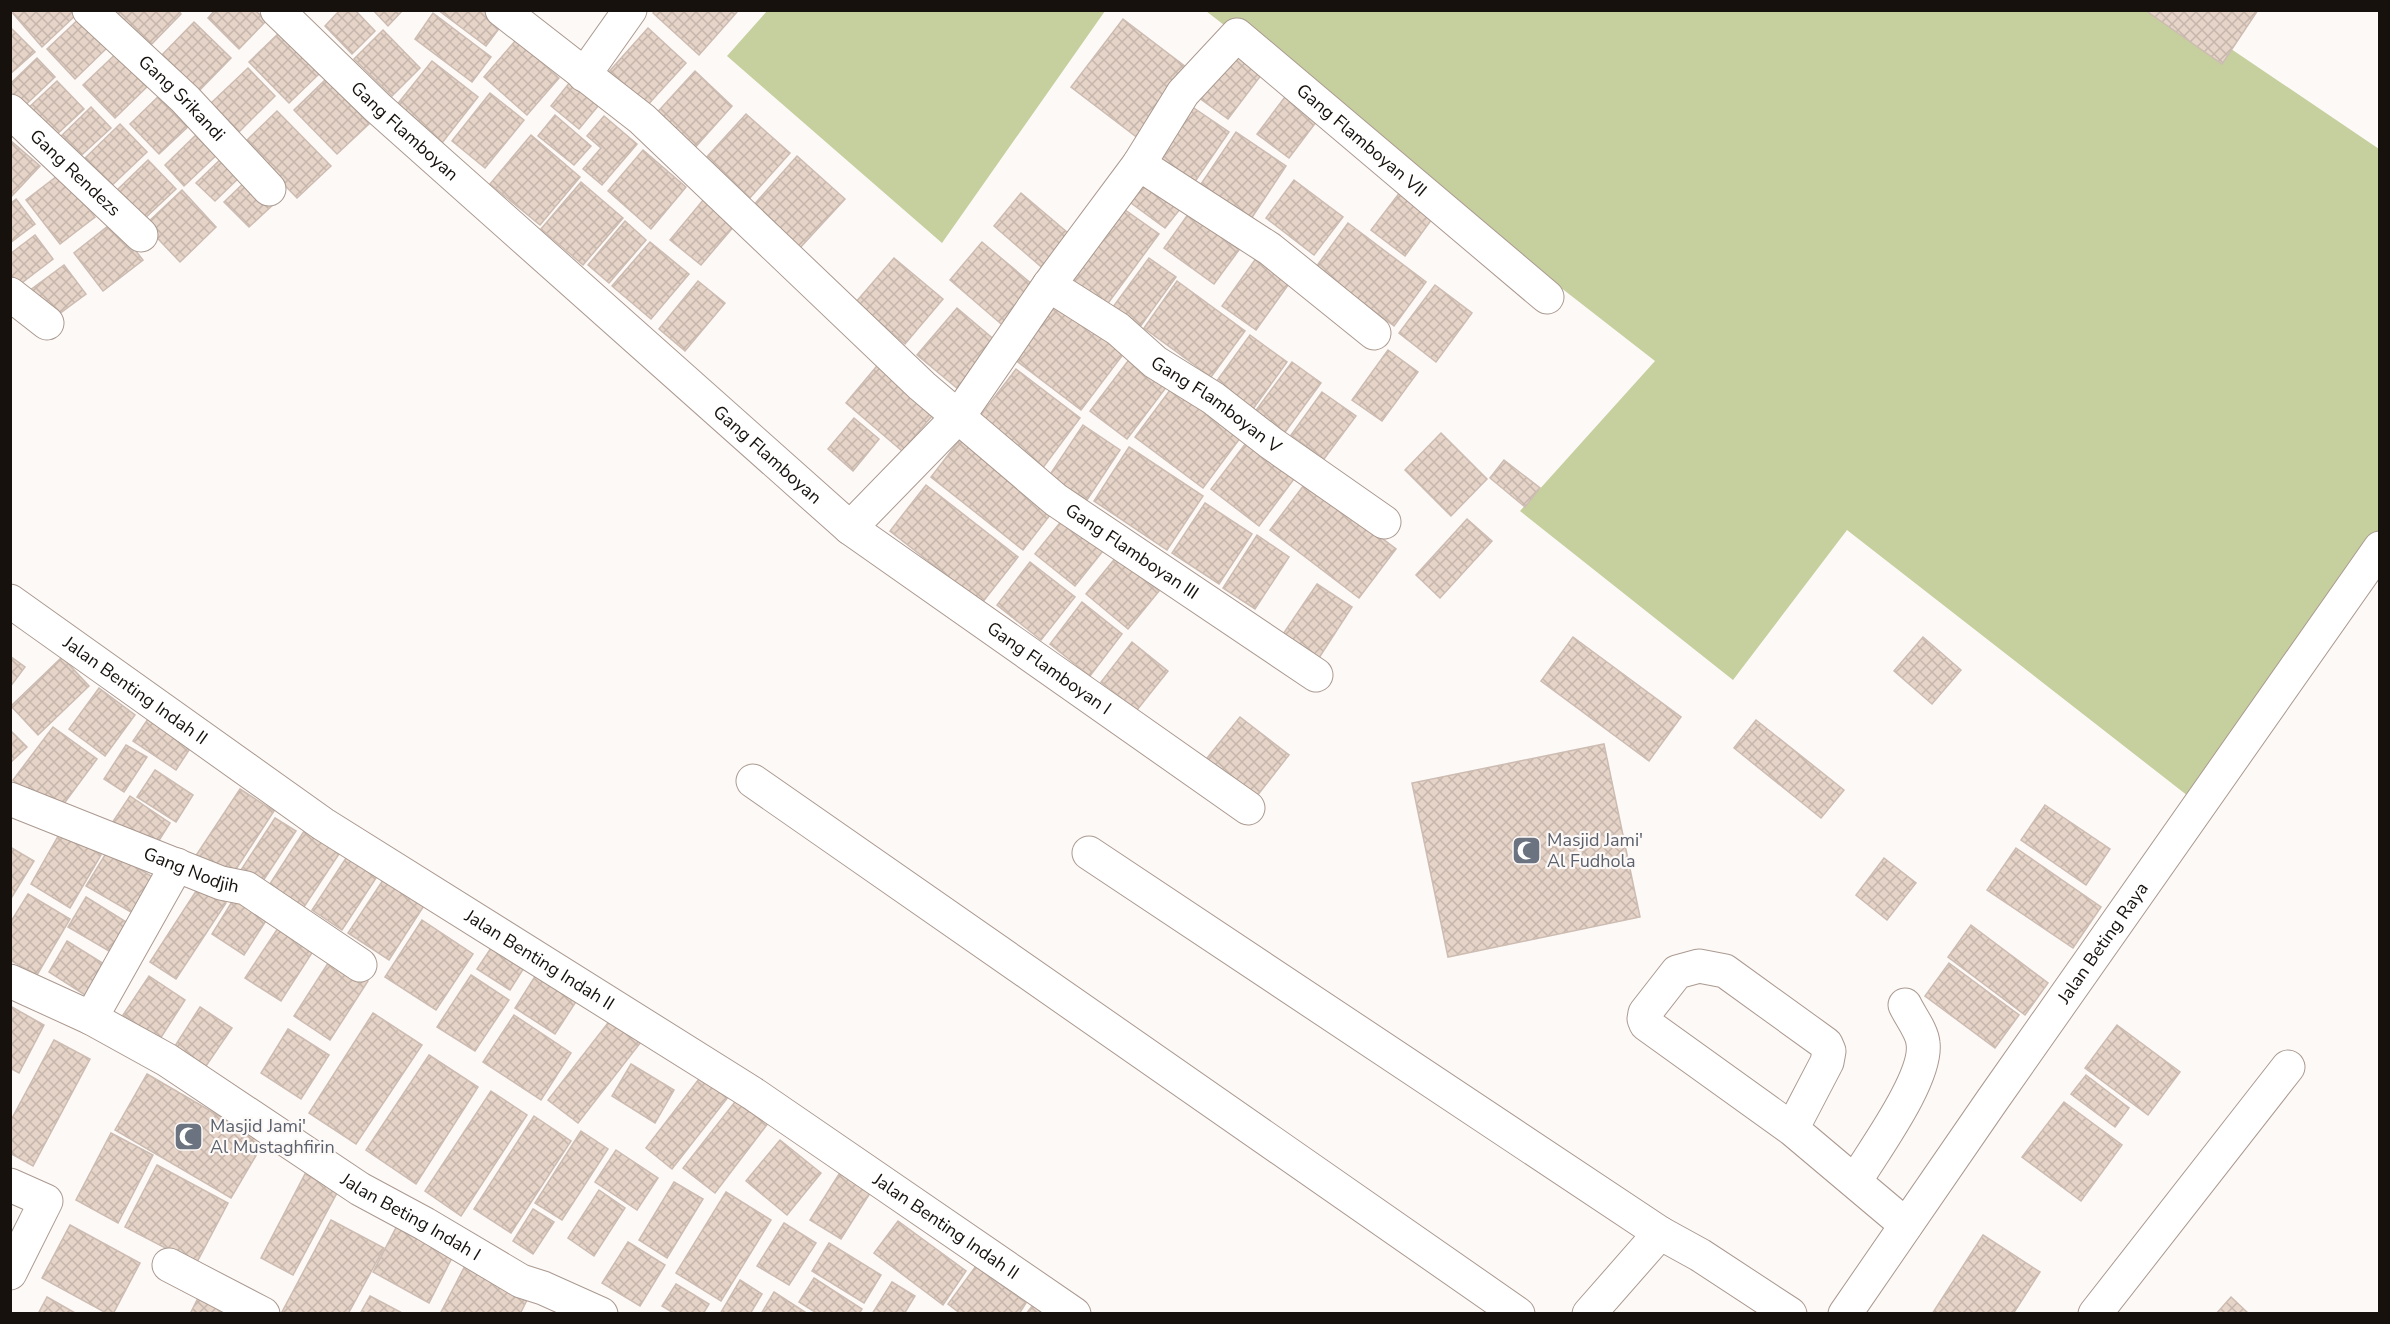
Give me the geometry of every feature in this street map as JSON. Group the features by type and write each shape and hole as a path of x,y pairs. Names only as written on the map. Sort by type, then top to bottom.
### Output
{"street":[{"name":"Gang Srikandi","path":"89,10 184,99 269,189"},
{"name":"Gang Flamboyan","path":"277,10 377,107 850,528"},
{"name":"Gang Flamboyan III","path":"502,10 642,119 922,386 1056,500 1316,675"},
{"path":"584,75 630,10"},
{"name":"Gang Flamboyan VII","path":"1139,164 1184,93 1237,35 1547,297"},
{"name":"Gang Rendezs","path":"10,111 141,235"},
{"path":"850,528 958,417 1049,285 1139,164 1270,249 1374,333"},
{"name":"Gang Flamboyan V","path":"1049,285 1118,329 1155,362 1213,398 1271,443 1384,522"},
{"path":"10,294 47,323"},
{"name":"Gang Flamboyan I","path":"850,528 1248,808"},
{"name":"Jalan Beting Raya","path":"1845,1314 2371,561"},
{"name":"Jalan Benting Indah II","path":"10,601 323,824 752,1093 1074,1314"},
{"path":"753,781 1518,1314"},
{"name":"Gang Nodjih","path":"10,799 221,883 246,888 360,965"},
{"path":"1089,853 1660,1233 1700,1255 1790,1314"},
{"path":"91,1018 177,865"},
{"path":"1792,1129 1827,1062 1829,1051 1826,1044 1725,970 1699,966 1677,972 1645,1013 1646,1024 1792,1129 1856,1180 1906,1225"},
{"name":"Jalan Beting Indah I","path":"10,981 91,1018 167,1060 360,1189 425,1224 521,1281 543,1288 601,1314"},
{"path":"1856,1180 1906,1098 1918,1072 1923,1042 1905,1005"},
{"path":"2095,1314 2288,1067"},
{"path":"10,1185 46,1201 10,1273"},
{"path":"1589,1314 1660,1233"},
{"path":"169,1265 263,1314"}],"green space":[{"path":"767,11 1105,11 942,243 727,56"},
{"path":"1206,11 2175,11 2379,149 2379,541 2197,803 1847,530 1733,680 1520,511 1655,361"}],"building":[{"path":"10,10 75,10 78,13 42,47"},
{"path":"110,10 178,10 181,14 148,48"},
{"path":"215,10 255,10 266,21 239,49 208,18"},
{"path":"340,10 355,10 375,31 352,54 325,26"},
{"path":"373,10 403,10 388,26"},
{"path":"438,10 488,10 504,22 486,46"},
{"path":"656,10 735,10 737,12 699,55 653,13"},
{"path":"2145,10 2258,10 2222,64"},
{"path":"433,13 491,57 472,82 415,39"},
{"path":"84,14 111,44 75,79 47,49"},
{"path":"1123,19 1195,74 1143,142 1071,87"},
{"path":"194,22 231,58 196,94 159,58"},
{"path":"10,27 35,52 10,74"},
{"path":"648,28 686,63 644,109 606,75"},
{"path":"383,30 420,68 392,96 354,59"},
{"path":"281,31 321,72 289,103 249,62"},
{"path":"516,40 559,78 527,115 484,77"},
{"path":"122,48 153,81 115,118 83,85"},
{"path":"1235,48 1265,70 1228,119 1198,97"},
{"path":"37,58 55,77 17,113 10,107 10,84"},
{"path":"432,61 478,97 442,143 396,106"},
{"path":"248,68 275,96 238,133 210,104"},
{"path":"695,71 732,106 692,151 653,117"},
{"path":"326,79 369,124 337,154 294,110"},
{"path":"57,81 84,109 52,139 25,111"},
{"path":"570,82 598,106 579,129 551,106"},
{"path":"1291,89 1323,113 1289,158 1257,134"},
{"path":"163,92 192,123 159,154 130,124"},
{"path":"490,93 524,120 485,168 452,141"},
{"path":"1188,104 1229,132 1194,183 1153,155"},
{"path":"91,107 111,128 74,162 55,142"},
{"path":"277,111 331,166 297,198 244,143"},
{"path":"746,114 790,153 749,199 705,159"},
{"path":"555,115 591,146 574,165 538,136"},
{"path":"604,116 637,144 602,185 583,169 601,148 587,136"},
{"path":"120,124 147,152 107,190 80,163"},
{"path":"202,129 222,150 184,186 165,165"},
{"path":"1236,132 1286,166 1251,219 1201,184"},
{"path":"531,135 580,177 540,225 490,184"},
{"path":"10,140 40,166 10,198"},
{"path":"643,150 686,187 651,229 608,191"},
{"path":"227,153 245,172 215,201 196,183"},
{"path":"797,156 845,199 799,249 752,207"},
{"path":"148,160 176,189 142,221 115,192"},
{"path":"61,173 95,217 60,244 26,200"},
{"path":"1145,174 1185,203 1165,228 1127,200"},
{"path":"251,176 276,202 249,227 224,202"},
{"path":"1294,180 1343,217 1314,255 1266,218"},
{"path":"581,182 623,218 583,265 541,229"},
{"path":"1407,183 1440,208 1405,256 1371,230"},
{"path":"182,190 216,227 180,262 145,225"},
{"path":"709,193 740,219 701,265 670,240"},
{"path":"1021,193 1074,238 1046,271 994,226"},
{"path":"16,199 35,224 10,243 10,204"},
{"path":"1121,207 1159,234 1106,306 1069,278"},
{"path":"1189,213 1239,250 1214,284 1164,248"},
{"path":"625,221 646,240 609,283 588,265"},
{"path":"113,222 143,260 103,291 74,253"},
{"path":"1348,223 1426,282 1394,326 1316,267"},
{"path":"35,235 53,259 19,285 10,274 10,254"},
{"path":"650,242 689,274 651,319 612,286"},
{"path":"982,242 1039,290 1007,329 950,280"},
{"path":"1257,257 1291,281 1256,330 1222,306"},
{"path":"894,258 943,299 905,344 856,302"},
{"path":"1149,258 1176,277 1137,331 1110,311"},
{"path":"64,265 86,294 51,320 29,291"},
{"path":"698,281 725,303 685,351 659,329"},
{"path":"1177,281 1245,331 1211,377 1144,328"},
{"path":"1435,285 1472,313 1436,362 1399,333"},
{"path":"1056,294 1128,348 1081,410 1010,356"},
{"path":"957,308 1003,347 964,394 917,355"},
{"path":"1250,335 1287,362 1253,409 1216,382"},
{"path":"1388,350 1418,372 1382,421 1352,400"},
{"path":"1134,353 1171,381 1127,439 1090,411"},
{"path":"881,361 938,409 902,451 846,403"},
{"path":"1292,362 1321,383 1283,435 1254,413"},
{"path":"1016,369 1080,418 1042,469 977,420"},
{"path":"1176,382 1244,433 1203,488 1135,437"},
{"path":"1322,392 1356,416 1324,459 1291,435"},
{"path":"854,418 879,439 853,471 828,449"},
{"path":"1083,425 1120,450 1087,500 1049,476"},
{"path":"965,433 1057,506 1023,550 931,477"},
{"path":"1441,433 1487,479 1451,516 1405,470"},
{"path":"1249,439 1297,475 1259,526 1211,489"},
{"path":"1129,447 1203,496 1167,550 1094,501"},
{"path":"1504,460 1540,488 1525,507 1490,478"},
{"path":"1307,481 1396,549 1359,598 1270,530"},
{"path":"926,485 1018,557 982,603 890,531"},
{"path":"1205,503 1252,534 1219,584 1172,553"},
{"path":"1067,514 1106,547 1075,586 1035,554"},
{"path":"1467,519 1492,541 1440,598 1416,575"},
{"path":"1257,535 1289,557 1255,609 1223,588"},
{"path":"1117,556 1159,591 1128,629 1086,594"},
{"path":"1030,562 1075,597 1041,640 997,605"},
{"path":"1317,584 1352,607 1317,661 1281,637"},
{"path":"1082,602 1122,634 1090,676 1050,644"},
{"path":"1573,637 1681,717 1649,761 1541,681"},
{"path":"1923,637 1961,670 1932,704 1894,671"},
{"path":"1132,642 1168,671 1137,710 1101,682"},
{"path":"10,656 25,667 10,687"},
{"path":"62,657 89,686 38,735 11,706"},
{"path":"99,688 135,715 105,756 69,729"},
{"path":"150,716 193,744 176,770 133,741"},
{"path":"1240,717 1289,755 1253,801 1204,762"},
{"path":"1756,720 1844,790 1821,818 1734,748"},
{"path":"53,727 97,759 57,813 13,780"},
{"path":"10,730 27,747 10,763"},
{"name":"Masjid Jami' Al Fudhola","path":"1604,744 1640,917 1448,957 1412,783"},
{"path":"126,745 147,757 124,792 104,779"},
{"path":"155,770 193,795 176,822 137,797"},
{"path":"240,789 274,811 227,883 193,860"},
{"path":"130,796 170,823 153,850 112,823"},
{"path":"2045,805 2110,849 2086,885 2021,840"},
{"path":"275,818 296,831 257,890 237,876"},
{"path":"308,825 343,848 298,916 264,893"},
{"path":"61,831 101,855 70,908 31,884"},
{"path":"10,847 34,861 10,900"},
{"path":"2016,848 2101,907 2073,948 1987,890"},
{"path":"108,850 156,879 136,915 86,886"},
{"path":"350,852 380,872 342,930 312,910"},
{"path":"1884,858 1916,883 1887,920 1856,895"},
{"path":"387,874 427,901 389,960 348,933"},
{"path":"200,885 226,903 176,979 150,962"},
{"path":"238,892 271,913 244,955 212,934"},
{"path":"28,894 70,919 37,975 10,960 10,923"},
{"path":"86,897 131,925 114,954 68,927"},
{"path":"422,920 473,954 436,1010 385,977"},
{"path":"282,922 317,945 281,1001 245,978"},
{"path":"1971,925 2048,983 2025,1015 1948,957"},
{"path":"497,939 529,960 510,990 477,969"},
{"path":"67,941 104,964 85,995 49,972"},
{"path":"332,957 368,981 330,1040 294,1016"},
{"path":"1949,963 2019,1015 1995,1048 1925,996"},
{"path":"539,970 579,997 555,1034 515,1008"},
{"path":"471,975 509,1000 475,1051 437,1027"},
{"path":"149,976 185,1000 160,1039 123,1015"},
{"path":"10,1006 44,1025 19,1073 10,1068"},
{"path":"200,1007 232,1028 206,1066 175,1046"},
{"path":"373,1013 422,1045 356,1144 309,1113"},
{"path":"514,1015 571,1053 541,1100 483,1062"},
{"path":"611,1019 641,1042 578,1123 548,1100"},
{"path":"2117,1025 2180,1072 2148,1115 2085,1068"},
{"path":"288,1029 329,1055 301,1099 261,1073"},
{"path":"54,1040 90,1059 33,1166 10,1153 10,1122"},
{"path":"429,1055 478,1087 416,1184 366,1150"},
{"path":"631,1064 674,1090 655,1123 612,1096"},
{"name":"Masjid Jami' Al Mustaghfirin","path":"147,1074 264,1142 231,1198 115,1130"},
{"path":"702,1075 729,1096 672,1169 646,1148"},
{"path":"2086,1075 2129,1108 2115,1127 2071,1094"},
{"path":"491,1091 527,1115 461,1216 425,1191"},
{"path":"738,1098 769,1122 715,1193 683,1168"},
{"path":"2064,1102 2122,1145 2081,1201 2022,1157"},
{"path":"534,1116 571,1141 511,1233 474,1209"},
{"path":"581,1131 608,1149 562,1220 535,1203"},
{"path":"111,1133 153,1155 118,1223 76,1200"},
{"path":"780,1140 821,1173 787,1215 746,1181"},
{"path":"616,1150 658,1178 637,1210 595,1182"},
{"path":"157,1165 228,1203 196,1264 125,1227"},
{"path":"841,1171 872,1190 841,1239 810,1220"},
{"path":"305,1174 338,1191 293,1275 261,1258"},
{"path":"674,1182 703,1199 667,1258 639,1240"},
{"path":"599,1190 625,1208 594,1256 568,1238"},
{"path":"726,1192 771,1220 721,1301 676,1273"},
{"path":"533,1209 554,1222 533,1254 513,1241"},
{"path":"401,1218 457,1248 429,1303 373,1272"},
{"path":"331,1220 384,1248 348,1314 286,1314 282,1312"},
{"path":"898,1221 966,1271 943,1305 874,1253"},
{"path":"784,1223 816,1243 789,1285 757,1266"},
{"path":"70,1225 140,1263 113,1314 108,1314 42,1278"},
{"path":"1983,1235 2040,1272 2013,1314 1932,1314"},
{"path":"628,1242 665,1265 640,1306 602,1283"},
{"path":"829,1243 881,1275 864,1303 812,1271"},
{"path":"468,1260 530,1294 520,1314 440,1314"},
{"path":"976,1266 1026,1303 1019,1314 961,1314 948,1304"},
{"path":"814,1278 862,1309 859,1314 818,1314 799,1302"},
{"path":"740,1280 762,1294 750,1314 720,1314"},
{"path":"892,1282 915,1296 904,1314 872,1314"},
{"path":"676,1284 709,1304 703,1314 675,1314 662,1306"},
{"path":"774,1292 808,1314 761,1314"},
{"path":"370,1296 404,1314 360,1314"},
{"path":"47,1297 77,1314 38,1314"},
{"path":"2231,1297 2249,1314 2216,1314"},
{"path":"198,1298 226,1314 190,1314"},
{"path":"1036,1301 1052,1314 1026,1314"}],"place":[{"name":"Masjid Jami' Al Fudhola","path":"1526,850"},
{"name":"Masjid Jami' Al Mustaghfirin","path":"189,1136"}]}
